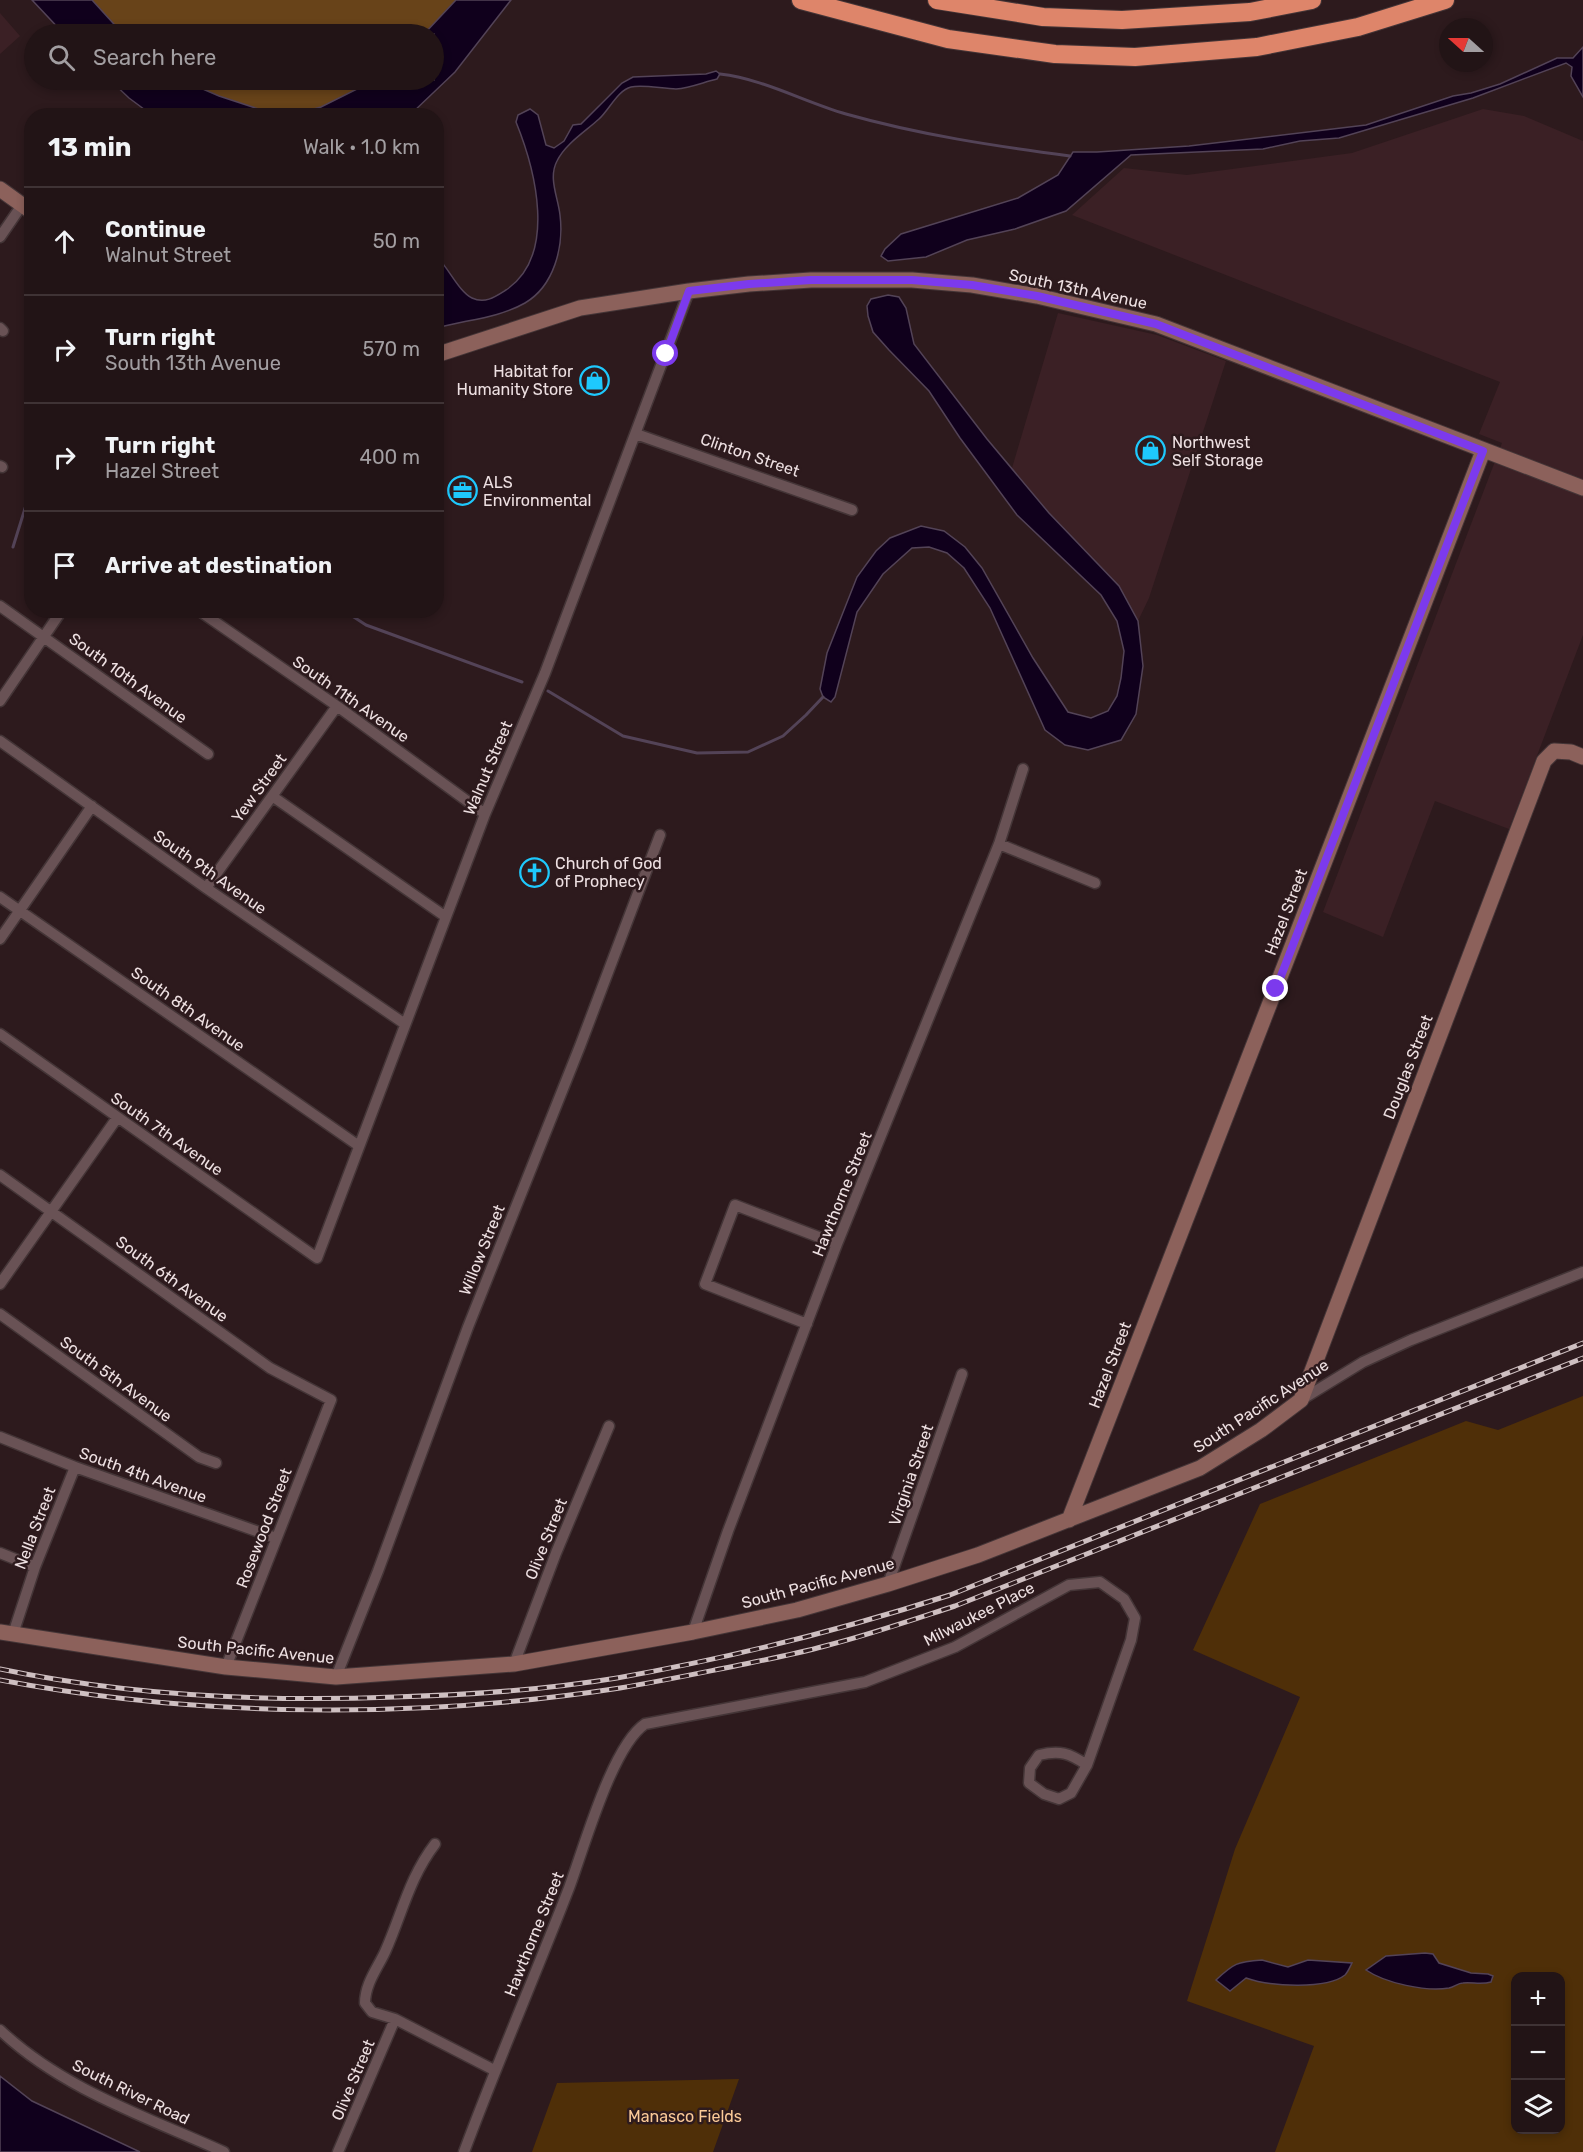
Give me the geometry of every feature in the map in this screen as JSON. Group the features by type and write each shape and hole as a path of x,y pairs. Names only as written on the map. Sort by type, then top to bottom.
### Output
{"highway":[{"path":"801,0 948,39 1056,54 1135,57 1257,47 1358,27 1445,0"},
{"path":"937,0 1043,17 1122,20 1250,12 1312,0"}],"street":[{"path":"0,189 24,206"},
{"path":"0,237 24,211"},
{"name":"South 13th Avenue","path":"444,352 580,308 689,291 811,280 912,280 972,285 1037,296 1156,324 1583,488"},
{"name":"Walnut Street","path":"317,1258 485,814 545,673 689,291"},
{"name":"Clinton Street","path":"636,434 852,510"},
{"name":"Hazel Street","path":"1069,1520 1249,1062 1330,845 1483,451"},
{"name":"South 10th Avenue","path":"0,606 208,754"},
{"path":"0,701 56,618"},
{"name":"South 11th Avenue","path":"210,618 337,706 485,814"},
{"name":"Yew Street","path":"206,888 337,706"},
{"name":"South 9th Avenue","path":"0,741 206,888 405,1024"},
{"name":"Douglas Street","path":"1301,1400 1544,761 1554,751 1571,752 1583,757"},
{"name":"Hawthorne Street","path":"693,1632 728,1531 837,1244 999,844 1023,769"},
{"path":"272,796 446,917"},
{"path":"0,939 92,806"},
{"name":"Willow Street","path":"336,1677 378,1571 468,1327 582,1043 660,835"},
{"path":"999,844 1095,883"},
{"name":"South 8th Avenue","path":"0,897 359,1146"},
{"name":"South 7th Avenue","path":"0,1034 317,1258"},
{"path":"0,1284 117,1118"},
{"name":"South 6th Avenue","path":"0,1175 270,1368 331,1400"},
{"path":"807,1324 705,1284 735,1205 837,1244"},
{"name":"South Pacific Avenue","path":"7,1633 226,1667 336,1677 514,1664 693,1632 797,1610 978,1555 1200,1468 1261,1431 1301,1400 1363,1362 1411,1340 1583,1272"},
{"name":"South 5th Avenue","path":"0,1314 199,1457 216,1463"},
{"name":"Virginia Street","path":"888,1584 915,1513 962,1374"},
{"name":"Rosewood Street","path":"226,1667 331,1400"},
{"name":"Olive Street","path":"514,1664 556,1553 609,1426"},
{"name":"South 4th Avenue","path":"0,1437 75,1467 276,1538"},
{"name":"Nella Street","path":"7,1633 75,1467"},
{"path":"0,1553 35,1567"},
{"name":"Milwaukee Place","path":"637,1730 654,1721 864,1682 955,1647 1069,1584 1100,1582 1124,1599 1135,1618 1131,1640 1087,1765"},
{"name":"Hawthorne Street","path":"464,2152 494,2070 569,1889 606,1787 623,1749 637,1730"},
{"path":"1053,1751 1071,1755 1087,1765 1071,1793 1059,1799 1044,1794 1029,1783 1030,1768 1039,1755 1053,1751"},
{"path":"435,1844 422,1860 408,1889 386,1951 365,1992 365,2003 372,2012 395,2019 494,2070"},
{"name":"Olive Street","path":"338,2152 395,2019"},
{"name":"South River Road","path":"0,2030 75,2085 224,2152"}],"shaded area":[{"path":"32,0 92,0 114,24 55,24"},
{"path":"92,0 456,0 433,24 114,24"},
{"path":"456,0 511,0 455,72 444,82 444,24 433,24"},
{"path":"0,13 20,36 0,54"},
{"path":"1583,47 1583,97 1571,76 1572,67 1566,63 1473,98 1339,138 1300,141 1263,149 1131,155 1066,211 1015,229 967,240 926,257 888,261 881,256 901,234 1018,198 1058,175 1073,152 1189,146 1366,125 1453,96 1500,84 1557,58 1573,58"},
{"path":"716,71 720,74 717,79 676,89 636,86 622,92 599,119 565,149 554,167 553,181 560,215 560,240 555,265 543,287 535,296 515,308 444,326 444,266 467,295 477,300 486,300 506,290 522,275 532,256 537,234 538,210 530,163 516,122 518,115 530,109 538,115 546,145 554,148 564,141 573,125 581,124 622,83 633,77 706,74"},
{"path":"121,90 205,90 256,108 143,108"},
{"path":"205,90 355,90 318,108 256,108"},
{"path":"355,90 436,90 417,108 317,108"},
{"path":"1483,109 1524,116 1583,141 1583,635 1509,829 1435,801 1383,937 1323,912 1502,443 1479,434 1500,382 1072,215 1124,168 1187,175 1352,153"},
{"path":"888,295 899,297 906,308 914,344 987,439 1049,513 1119,586 1138,621 1143,666 1136,714 1121,740 1088,750 1065,745 1045,730 990,608 964,568 947,553 929,547 912,548 883,574 857,612 835,697 831,702 823,697 820,689 827,653 857,577 876,551 890,538 921,526 944,531 965,547 982,568 1033,658 1068,712 1091,718 1108,711 1117,696 1121,678 1124,651 1117,621 1101,595 1017,515 960,438 929,391 873,332 867,306 871,299"},
{"path":"1058,313 1157,335 1226,361 1149,598 1138,621 1119,586 1049,513 1012,468"},
{"path":"1433,1954 1439,1963 1471,1973 1493,1976 1491,1982 1461,1983 1449,1988 1429,1989 1384,1979 1366,1970 1386,1956"},
{"path":"1262,1960 1288,1967 1308,1960 1352,1963 1345,1975 1336,1980 1311,1985 1282,1985 1246,1978 1230,1991 1216,1980 1236,1964"},
{"path":"0,2076 32,2101 140,2152 0,2152"}],"green space":[{"path":"1583,1396 1583,2152 1275,2152 1314,2046 1187,2001 1235,1849 1300,1697 1193,1650 1260,1504 1466,1421 1498,1430"},
{"name":"Manasco Fields","path":"739,2079 713,2152 532,2152 557,2083"}],"waterway":[{"path":"720,74 768,86 846,114 902,128 986,144 1070,156"},
{"path":"13,547 24,512"},
{"path":"355,618 366,625 522,682"},
{"path":"548,691 623,736 697,753 748,752 783,736 823,697"}],"railway":[{"path":"0,1669 147,1691 296,1699 451,1695 534,1689 617,1678 701,1662 868,1620 950,1595 1583,1343"},
{"path":"0,1680 76,1693 153,1702 310,1710 388,1709 544,1698 633,1686 763,1660 858,1637 955,1606 1583,1358"}],"place":[{"name":"Habitat for Humanity Store","path":"594,380"},
{"name":"Northwest Self Storage","path":"1151,451"},
{"name":"ALS Environmental","path":"462,491"},
{"name":"Church of God of Prophecy","path":"534,872"}],"route":[{"path":"666,354 689,291 811,280 912,280 972,285 1037,296 1156,324 1483,451 1276,989"}]}
